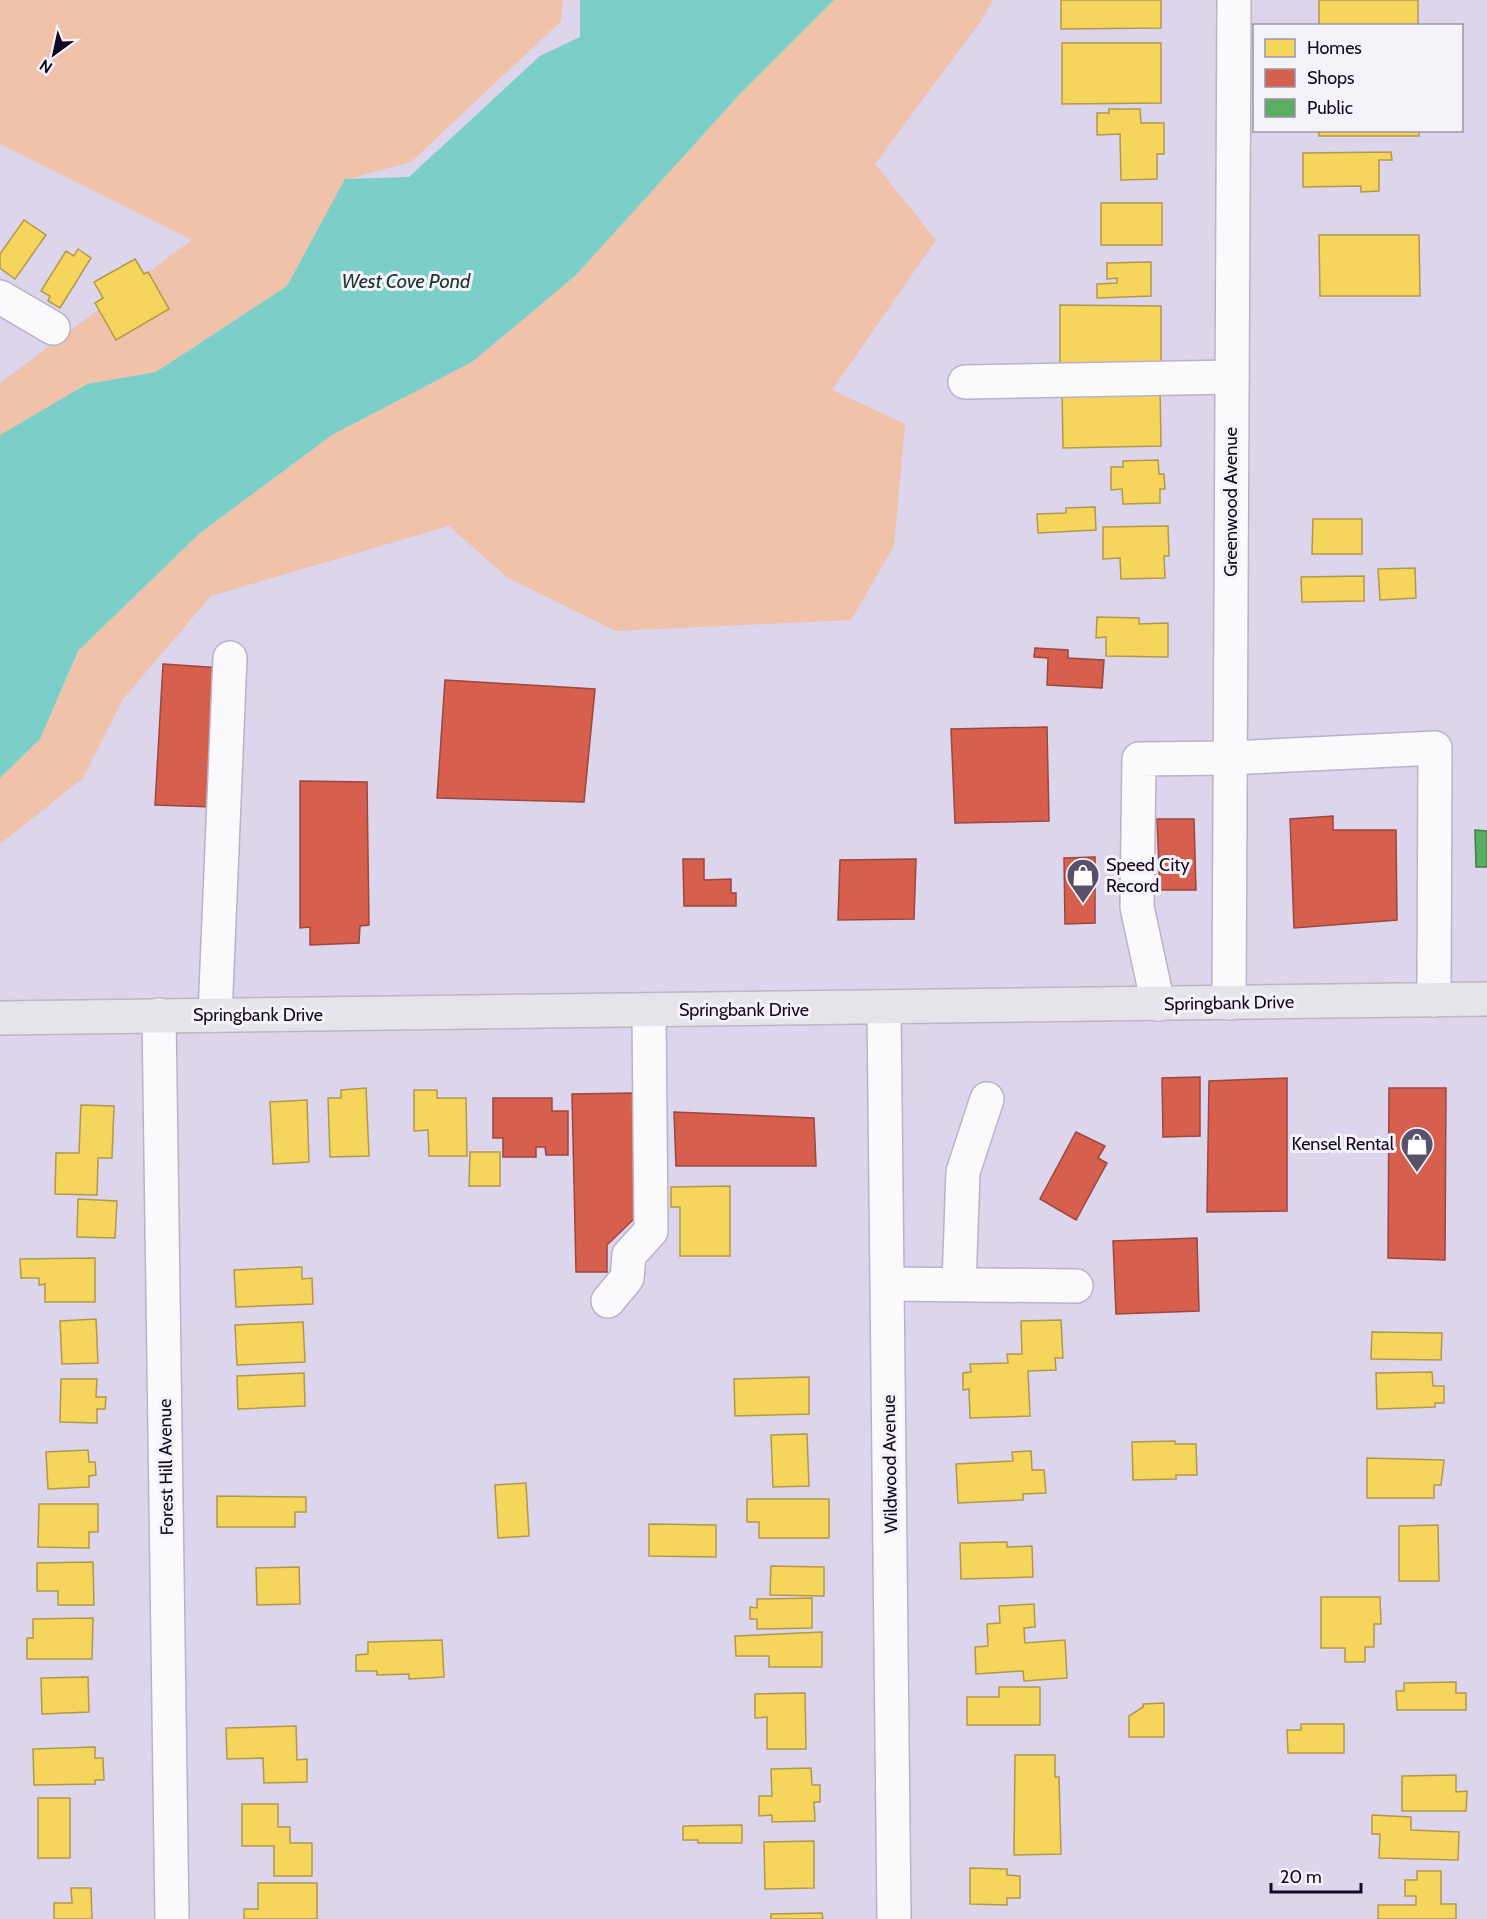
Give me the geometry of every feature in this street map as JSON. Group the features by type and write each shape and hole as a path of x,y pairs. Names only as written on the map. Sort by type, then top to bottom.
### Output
{"main road":[{"name":"Springbank Drive","path":"0,1018 884,1009 1487,999"}],"street":[{"name":"Greenwood Avenue","path":"1229,1004 1234,0"},
{"path":"0,297 53,328"},
{"path":"965,382 1232,377"},
{"path":"215,1015 230,658"},
{"path":"1158,1004 1137,907 1139,759 1230,758 1435,748 1434,1000"},
{"name":"Wildwood Avenue","path":"884,1009 894,1919"},
{"path":"609,1302 627,1278 629,1255 651,1231 650,1011"},
{"name":"Forest Hill Avenue","path":"159,1015 172,1919"},
{"path":"959,1284 963,1172 987,1099"},
{"path":"888,1284 1076,1286"}],"shaded area":[{"path":"0,0 563,0 561,21 411,162 345,180 287,286 156,372 87,384 0,436 0,383 192,240 0,144"},
{"path":"834,0 993,0 981,21 875,164 936,240 832,390 905,424 894,546 851,620 616,631 508,578 449,526 211,596 123,699 83,778 0,844 0,778 40,739 78,651 200,533 332,435 472,362 576,275 739,95"}],"water":[{"name":"West Cove Pond","path":"580,0 834,0 739,95 576,275 472,362 332,435 200,533 78,651 40,739 0,778 0,435 87,384 156,372 287,286 345,179 409,177 540,56 580,37"}],"building: Homes":[{"path":"1061,0 1161,0 1161,28 1061,29"},
{"path":"1319,0 1418,0 1418,24 1319,24"},
{"path":"1062,43 1161,43 1161,103 1062,104"},
{"path":"1109,109 1140,109 1141,123 1164,123 1164,154 1157,154 1157,179 1121,180 1120,134 1097,135 1097,113 1109,113"},
{"path":"1319,132 1419,132 1419,136 1319,136"},
{"path":"1391,152 1392,160 1379,160 1379,191 1361,192 1361,186 1303,187 1303,153"},
{"path":"1101,203 1162,203 1162,245 1101,245"},
{"path":"24,220 46,235 15,279 0,268 0,254"},
{"path":"1319,235 1419,235 1420,296 1320,296"},
{"path":"78,249 91,258 60,308 48,301 50,296 41,291 66,251 74,256"},
{"path":"135,259 144,274 148,272 169,309 116,340 95,303 103,298 94,282"},
{"path":"1151,262 1151,296 1097,298 1097,284 1117,283 1117,278 1107,279 1107,263"},
{"path":"1060,305 1161,306 1161,365 1060,365"},
{"path":"1160,386 1161,446 1063,448 1062,388"},
{"path":"1158,460 1159,474 1164,474 1165,489 1160,489 1160,503 1123,504 1122,489 1111,490 1111,467 1123,467 1123,461"},
{"path":"1095,507 1096,530 1038,533 1037,514 1066,513 1066,508"},
{"path":"1313,519 1362,519 1362,554 1312,554"},
{"path":"1168,526 1169,556 1164,556 1165,578 1121,579 1120,558 1103,559 1103,527"},
{"path":"1415,568 1416,598 1380,600 1378,569"},
{"path":"1364,576 1364,601 1302,602 1301,577"},
{"path":"1097,617 1139,618 1139,624 1168,623 1168,657 1106,656 1106,637 1096,638"},
{"path":"366,1088 369,1156 330,1157 328,1098 341,1098 341,1090"},
{"path":"414,1090 437,1090 437,1098 466,1098 467,1156 429,1156 428,1130 414,1131"},
{"path":"307,1100 309,1162 273,1164 270,1102"},
{"path":"81,1105 114,1106 112,1158 98,1158 97,1195 55,1194 56,1153 79,1153"},
{"path":"470,1152 500,1152 500,1186 469,1186"},
{"path":"730,1186 730,1256 680,1256 680,1207 671,1207 671,1187"},
{"path":"78,1199 117,1201 115,1238 77,1237"},
{"path":"95,1258 95,1302 45,1302 45,1284 39,1285 39,1278 21,1278 20,1259"},
{"path":"302,1267 302,1279 312,1278 313,1304 236,1307 234,1270"},
{"path":"96,1319 98,1363 62,1364 60,1321"},
{"path":"1061,1320 1063,1358 1055,1358 1056,1370 1028,1371 1030,1416 970,1418 969,1389 963,1390 963,1373 971,1372 970,1364 1008,1363 1007,1354 1022,1354 1021,1321"},
{"path":"303,1322 305,1362 237,1365 235,1325"},
{"path":"1372,1332 1442,1333 1441,1360 1371,1359"},
{"path":"1432,1372 1433,1386 1444,1386 1444,1403 1435,1403 1435,1407 1377,1409 1376,1373"},
{"path":"304,1373 305,1406 238,1409 237,1376"},
{"path":"809,1377 809,1414 735,1416 734,1379"},
{"path":"61,1379 97,1379 96,1397 106,1397 105,1409 97,1409 97,1423 60,1422"},
{"path":"807,1434 809,1486 773,1487 771,1435"},
{"path":"1175,1441 1175,1444 1196,1444 1197,1475 1176,1475 1176,1479 1133,1480 1132,1442"},
{"path":"88,1450 89,1462 95,1462 96,1475 89,1476 89,1487 48,1489 46,1452"},
{"path":"1031,1451 1032,1470 1044,1470 1046,1493 1023,1494 1023,1500 958,1503 956,1464 1013,1461 1012,1452"},
{"path":"1367,1458 1444,1460 1441,1485 1434,1485 1434,1498 1367,1498"},
{"path":"526,1483 529,1536 498,1538 495,1485"},
{"path":"217,1496 306,1497 306,1512 295,1512 295,1527 217,1527"},
{"path":"747,1499 829,1499 829,1538 759,1538 759,1522 747,1522"},
{"path":"39,1504 98,1504 98,1532 89,1532 89,1548 38,1547"},
{"path":"649,1524 716,1525 716,1557 649,1556"},
{"path":"1438,1525 1439,1581 1399,1581 1399,1526"},
{"path":"1007,1542 1007,1547 1032,1546 1033,1577 961,1579 960,1543"},
{"path":"93,1562 94,1605 58,1605 58,1591 37,1591 37,1563"},
{"path":"771,1566 824,1567 824,1596 770,1595"},
{"path":"299,1567 300,1604 257,1605 256,1568"},
{"path":"1321,1597 1380,1597 1381,1624 1374,1624 1374,1647 1365,1647 1365,1662 1345,1662 1345,1648 1321,1648"},
{"path":"812,1598 812,1628 757,1629 757,1619 750,1619 750,1607 757,1608 757,1599"},
{"path":"1034,1604 1035,1627 1024,1628 1025,1643 1065,1640 1067,1678 1024,1681 1023,1671 976,1674 975,1647 988,1646 987,1624 1000,1623 999,1606"},
{"path":"93,1618 92,1659 27,1659 27,1638 33,1638 33,1619"},
{"path":"822,1632 822,1667 769,1667 769,1656 736,1656 735,1636"},
{"path":"442,1640 444,1677 409,1679 409,1674 377,1675 377,1671 356,1671 356,1655 368,1654 368,1642"},
{"path":"88,1677 89,1712 42,1714 41,1678"},
{"path":"1456,1682 1456,1693 1466,1693 1466,1710 1397,1710 1396,1691 1404,1691 1404,1683"},
{"path":"999,1687 1040,1687 1040,1725 967,1725 967,1697 999,1697"},
{"path":"805,1693 806,1749 767,1749 767,1717 755,1718 755,1694"},
{"path":"1164,1703 1164,1737 1129,1737 1129,1716 1143,1707 1143,1704"},
{"path":"1301,1724 1344,1724 1344,1753 1288,1753 1287,1730 1301,1730"},
{"path":"296,1726 297,1760 307,1759 307,1782 264,1783 263,1758 227,1759 226,1728"},
{"path":"95,1747 95,1758 103,1758 104,1780 95,1780 95,1784 34,1785 33,1749"},
{"path":"1015,1755 1055,1755 1055,1777 1059,1777 1061,1854 1014,1855"},
{"path":"811,1768 812,1785 820,1785 820,1802 814,1802 815,1821 772,1822 772,1815 759,1816 759,1796 772,1796 771,1769"},
{"path":"1456,1775 1456,1792 1467,1791 1466,1811 1402,1811 1402,1776"},
{"path":"38,1798 70,1798 70,1858 38,1858"},
{"path":"242,1804 278,1804 278,1827 290,1827 290,1843 312,1843 312,1876 274,1876 274,1846 242,1846"},
{"path":"1372,1815 1411,1817 1411,1830 1459,1832 1458,1860 1379,1858 1380,1834 1372,1834"},
{"path":"742,1825 742,1843 698,1843 698,1840 683,1840 683,1826"},
{"path":"814,1841 814,1888 765,1889 764,1842"},
{"path":"970,1868 1007,1869 1007,1875 1020,1876 1020,1898 1007,1898 1007,1905 970,1904"},
{"path":"1417,1871 1441,1871 1441,1904 1456,1904 1456,1919 1378,1919 1378,1905 1416,1905 1416,1896 1405,1896 1405,1880 1417,1880"},
{"path":"258,1883 317,1883 317,1919 244,1919 244,1909 258,1909"},
{"path":"71,1888 91,1888 92,1919 54,1919 54,1903 72,1903"},
{"path":"822,1913 823,1919 771,1919 771,1914"}],"building: Shops":[{"path":"1035,648 1068,650 1068,658 1104,660 1102,688 1047,685 1048,658 1034,657"},
{"path":"163,664 222,668 214,807 155,805"},
{"path":"445,680 595,689 584,802 437,798"},
{"path":"1047,727 1049,821 955,823 951,729"},
{"path":"300,781 367,782 369,925 360,926 359,943 310,945 310,927 300,928"},
{"path":"1333,816 1333,830 1396,830 1397,920 1294,928 1290,819"},
{"path":"1157,819 1194,819 1196,890 1160,890"},
{"path":"1095,857 1095,923 1065,924 1064,858"},
{"path":"683,859 704,859 704,880 731,879 731,893 736,893 736,906 684,906"},
{"path":"916,859 914,919 838,920 840,860"},
{"path":"1200,1077 1200,1136 1163,1137 1162,1078"},
{"path":"1287,1078 1287,1211 1207,1212 1209,1081"},
{"name":"Kensel Rental","path":"1389,1088 1446,1088 1445,1260 1388,1258"},
{"path":"635,1093 639,1214 607,1245 607,1272 576,1272 572,1094"},
{"path":"493,1098 552,1098 552,1111 568,1111 568,1155 546,1155 545,1147 536,1147 536,1157 503,1157 503,1138 493,1138"},
{"path":"674,1112 814,1118 816,1166 676,1166"},
{"path":"1076,1132 1105,1146 1098,1158 1107,1163 1076,1220 1040,1199"},
{"path":"1197,1238 1199,1311 1116,1314 1113,1241"}],"building: Public":[{"path":"1475,830 1487,831 1487,867 1476,867"}],"place":[{"name":"Speed City Record","path":"1083,904"},
{"name":"Kensel Rental","path":"1417,1173"}]}
